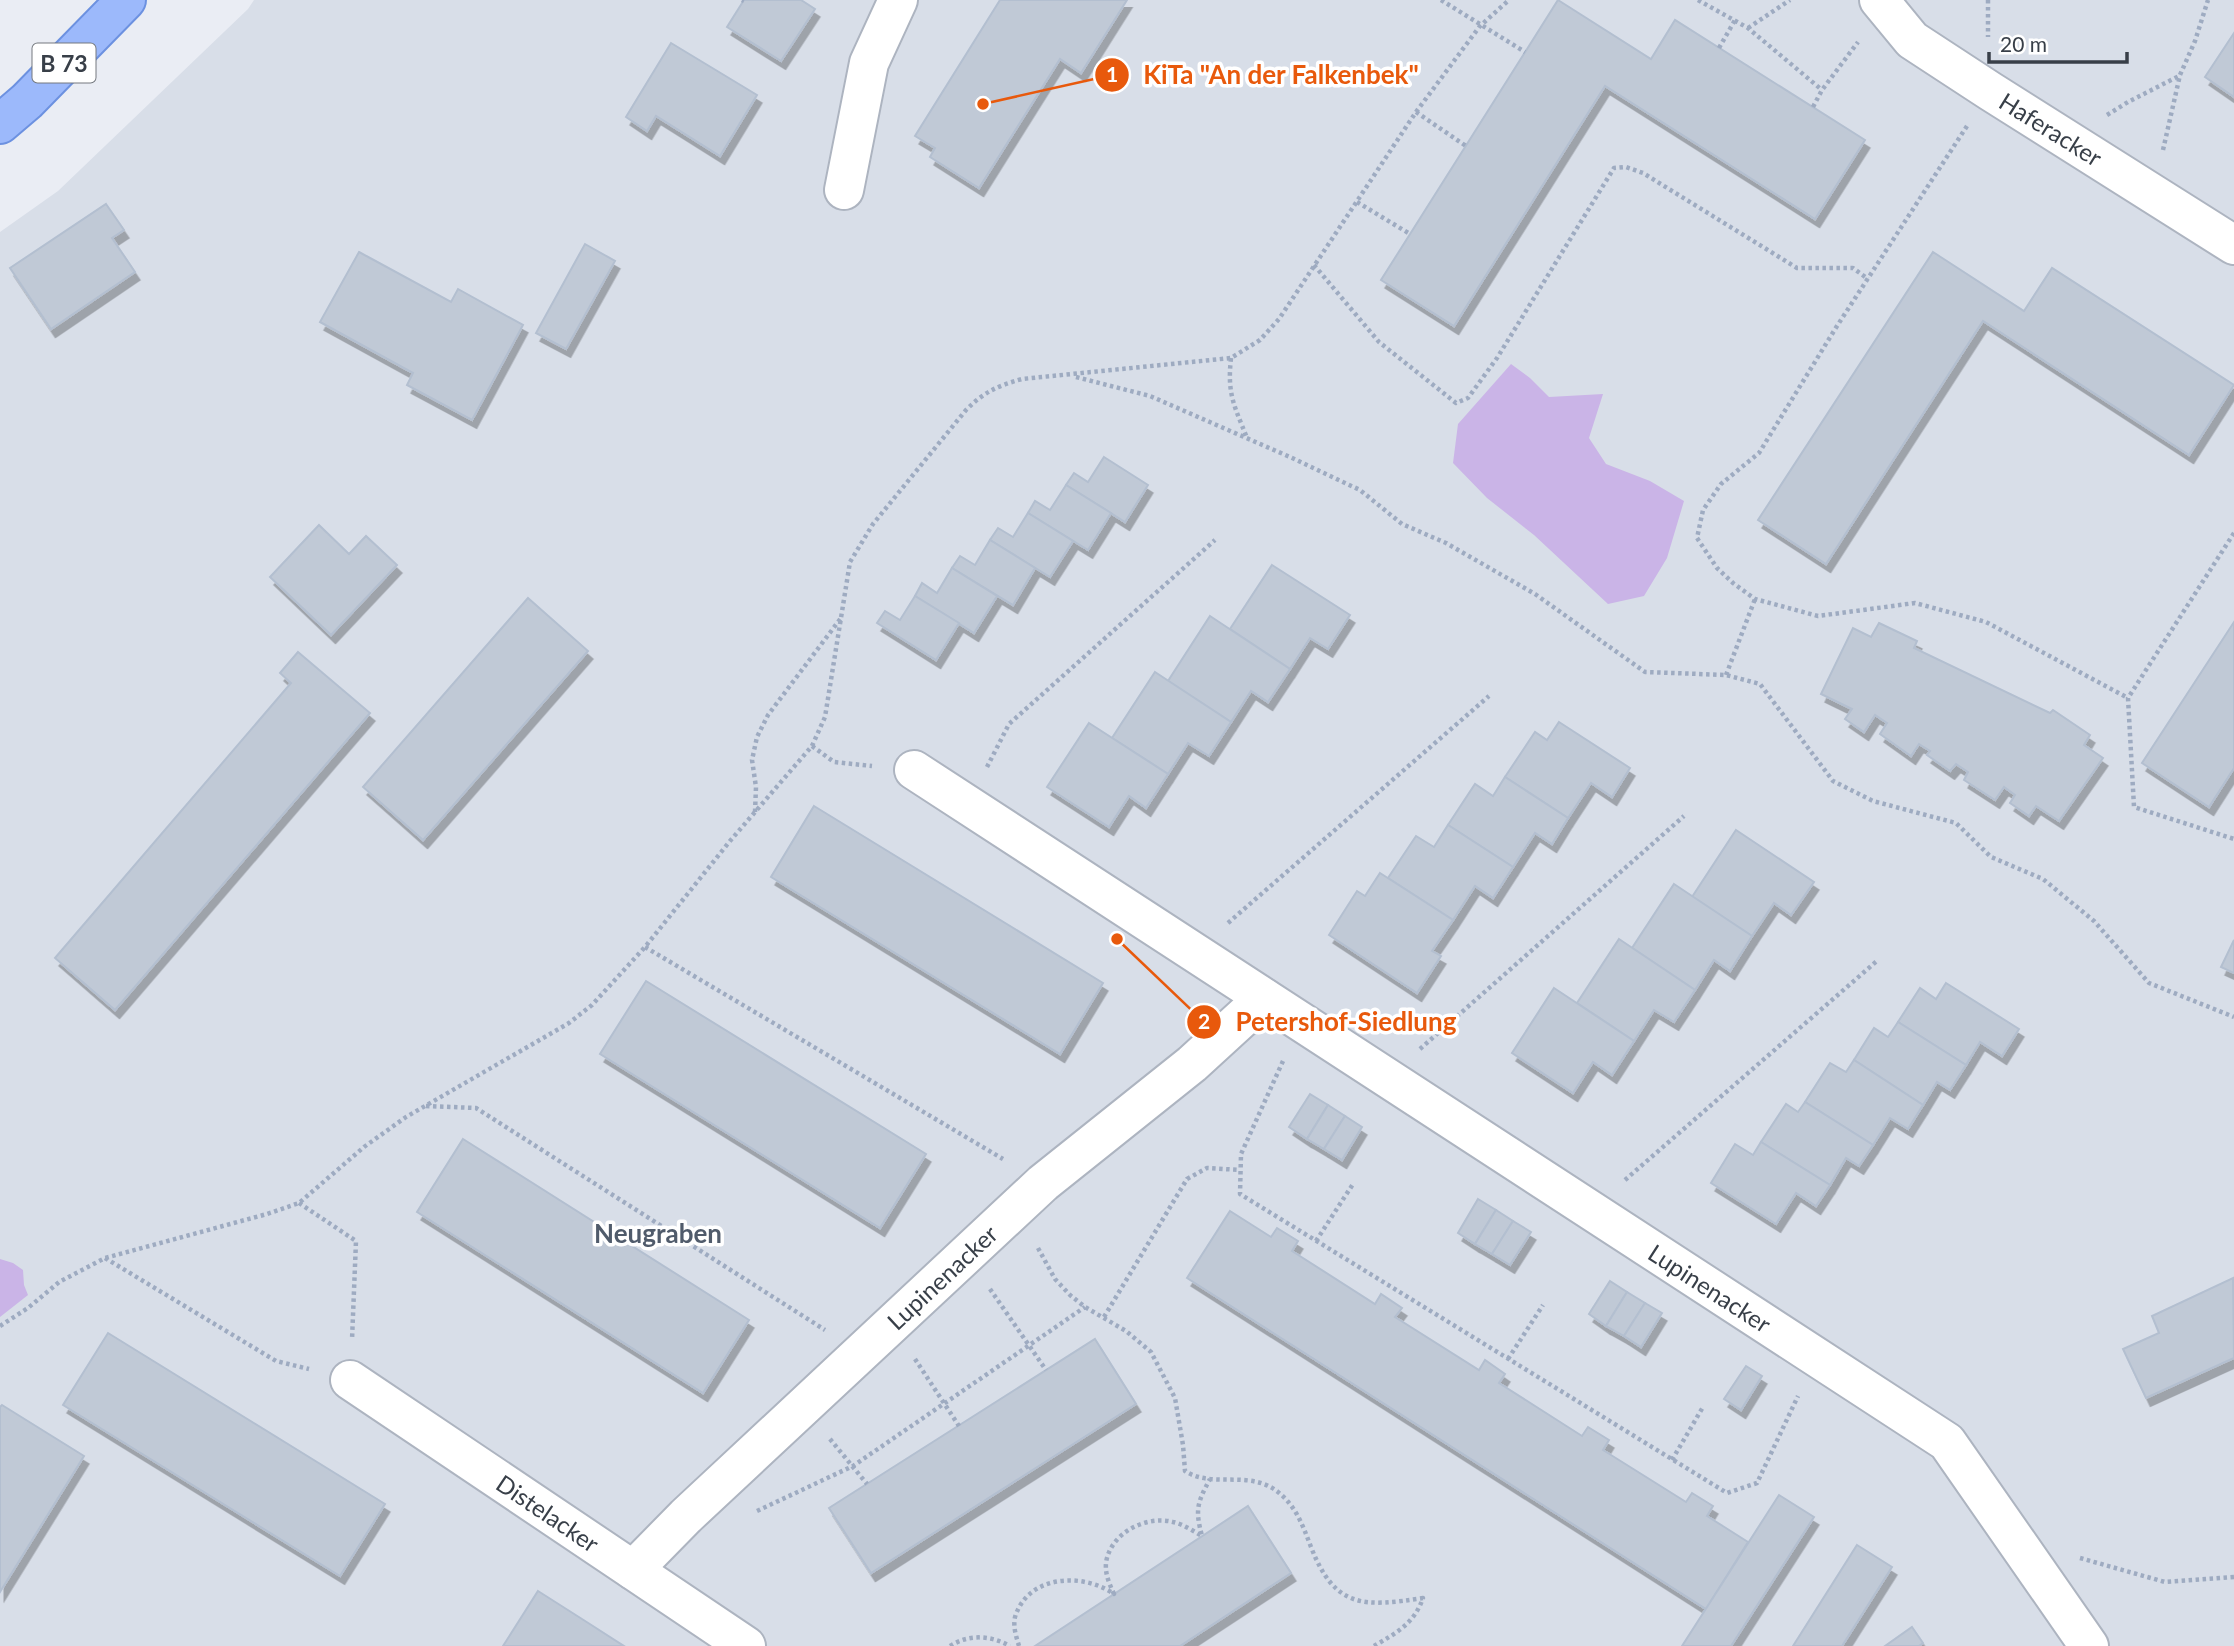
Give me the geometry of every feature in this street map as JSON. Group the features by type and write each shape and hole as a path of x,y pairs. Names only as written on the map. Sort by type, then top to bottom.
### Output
{"main road":[{"name":"B 73","path":"0,124 27,101 126,0"}],"street":[{"path":"844,190 869,63 898,0"},
{"name":"Haferacker","path":"1885,7 1912,40 2234,245"},
{"name":"Lupinenacker","path":"914,770 1947,1442 2089,1646"},
{"name":"Lupinenacker","path":"633,1570 804,1405 1032,1193 1192,1064 1264,998"},
{"name":"Distelacker","path":"350,1380 746,1646"}],"path":[{"path":"1441,0 1525,51"},
{"path":"0,1326 28,1308 59,1282 105,1258 299,1203 364,1147 425,1106 569,1024 592,1005 645,947 812,746 825,717 850,562 873,524 966,410 981,395 998,386 1022,379 1231,358 1260,340 1279,319 1416,112 1480,26 1509,0"},
{"path":"1698,0 1748,28 1822,90"},
{"path":"1748,28 1790,0"},
{"path":"2152,194 2180,75 2195,41 2208,0"},
{"path":"1813,107 1822,90 1885,7"},
{"path":"1719,48 1735,20"},
{"path":"2069,141 2128,102 2180,75"},
{"path":"1990,91 1759,453 1721,484 1703,510 1697,538 1717,568 1732,583 1755,599 1818,615 1914,603 1986,622 2128,698"},
{"path":"1416,112 1466,146"},
{"path":"1314,265 1378,342 1456,403 1468,398 1497,358 1614,168 1626,167 1643,173 1797,268 1853,268 1868,279"},
{"path":"1357,202 1410,234"},
{"path":"1231,358 1230,396 1247,438"},
{"path":"1071,375 1150,396 1290,457 1360,491 1402,524 1446,543 1535,594 1644,672 1726,675 1760,684 1833,780 1873,801 1956,823 1991,857 2043,879 2094,921 2149,983 2234,1017"},
{"path":"2234,533 2128,698 2134,807 2234,839"},
{"path":"967,805 1009,724 1215,540"},
{"path":"1726,675 1755,599"},
{"path":"755,813 756,787 752,760 757,737 768,715 841,617"},
{"path":"1194,952 1489,696"},
{"path":"812,746 834,762 914,770"},
{"path":"1388,1078 1684,816"},
{"path":"645,947 1032,1193 1030,1232 1055,1279 1085,1307 1104,1317 1151,1352 1175,1398 1185,1471 1194,1477 1237,1478 1259,1482 1278,1492 1296,1512 1319,1565 1329,1583 1339,1593 1370,1603 1388,1604 1423,1598 1410,1623 1374,1646"},
{"path":"1591,1210 1878,960"},
{"path":"1301,1022 1241,1154 1240,1194 1727,1493 1756,1483 1817,1357"},
{"path":"425,1106 476,1108 860,1353"},
{"path":"1104,1317 1187,1180 1207,1168 1240,1170"},
{"path":"1316,1241 1353,1184"},
{"path":"105,1258 276,1361 350,1380 356,1241 299,1203"},
{"path":"966,1254 1046,1370"},
{"path":"1508,1359 1543,1305"},
{"path":"755,1512 853,1466 1085,1307"},
{"path":"891,1324 959,1426"},
{"path":"804,1405 867,1484"},
{"path":"1672,1460 1703,1407"},
{"path":"1019,1646 1014,1623 1016,1614 1024,1601 1051,1582 1080,1580 1105,1588 1114,1594 1107,1578 1106,1563 1109,1552 1123,1534 1132,1528 1145,1522 1160,1520 1173,1522 1202,1536 1197,1517 1198,1501 1210,1479"},
{"path":"2015,1540 2165,1582 2234,1577"},
{"path":"950,1646 976,1637 999,1640 1010,1646"}],"shaded area":[{"path":"254,0 2234,0 2234,1646 0,1646 0,232 58,191 248,9"},
{"path":"1511,364 1549,397 1603,394 1589,438 1606,464 1650,481 1684,501 1667,558 1644,596 1608,604 1534,535 1487,498 1453,463 1458,424"},
{"path":"0,1259 23,1270 28,1295 0,1317"}],"building":[{"path":"744,0 801,0 815,9 781,61 727,27"},
{"path":"1000,0 1127,0 1081,73 1060,59 979,188 930,157 935,148 915,136"},
{"path":"1558,0 1651,59 1675,20 1865,140 1815,219 1605,86 1454,326 1381,280"},
{"path":"2234,33 2234,97 2205,77"},
{"path":"671,43 757,95 720,156 656,116 647,131 626,117"},
{"path":"106,204 124,230 112,238 135,272 51,329 10,268"},
{"path":"585,244 615,261 566,349 536,333"},
{"path":"359,252 451,302 458,289 523,325 472,420 407,385 413,373 320,322"},
{"path":"1933,252 2024,311 2052,268 2234,385 2189,455 1983,321 1826,564 1758,520"},
{"path":"1104,457 1148,485 1125,522 1066,485 1074,473 1088,482"},
{"path":"1066,485 1111,513 1088,550 1028,513 1035,501 1050,510"},
{"path":"1028,513 1073,541 1050,577 990,540 998,528 1013,537"},
{"path":"319,525 349,554 366,536 397,565 331,635 270,577"},
{"path":"990,540 1035,568 1013,605 952,568 960,556 975,565"},
{"path":"1272,565 1350,615 1328,649 1310,638 1290,669 1230,629"},
{"path":"952,568 997,596 974,633 915,596 922,583 937,593"},
{"path":"915,596 959,623 936,660 877,623 885,611 900,620"},
{"path":"528,598 588,651 423,840 363,787"},
{"path":"1210,616 1290,669 1268,702 1251,691 1231,722 1168,681"},
{"path":"2234,622 2234,768 2209,807 2142,763"},
{"path":"1879,623 1917,641 1914,648 2050,713 2053,710 2090,735 2084,745 2103,758 2059,821 2036,806 2029,816 2010,803 2015,795 2004,787 1995,800 1964,780 1968,772 1956,764 1950,771 1927,755 1930,751 1919,744 1911,756 1880,734 1887,723 1875,715 1864,732 1845,719 1852,709 1821,694 1853,628 1871,637"},
{"path":"298,652 370,713 115,1010 55,958 291,683 280,673"},
{"path":"1155,672 1231,722 1209,756 1188,743 1168,774 1112,738"},
{"path":"1559,722 1630,768 1612,797 1591,783 1568,818 1505,777 1535,732 1547,740"},
{"path":"1089,723 1168,774 1146,808 1129,796 1109,827 1047,787"},
{"path":"1505,777 1568,818 1552,844 1535,833 1513,867 1448,825 1475,784 1493,796"},
{"path":"814,806 1103,983 1060,1054 771,877"},
{"path":"1448,825 1513,867 1493,898 1475,886 1453,920 1388,878 1416,836 1434,847"},
{"path":"1736,830 1814,882 1791,915 1774,903 1752,936 1692,897"},
{"path":"1380,873 1453,920 1432,951 1441,956 1417,993 1329,935 1357,891 1365,896"},
{"path":"1674,884 1752,936 1730,971 1714,960 1695,990 1632,948"},
{"path":"1619,939 1695,990 1674,1022 1654,1010 1634,1041 1577,1003"},
{"path":"2234,940 2234,973 2221,967"},
{"path":"646,981 926,1154 880,1228 600,1054"},
{"path":"1946,983 2019,1029 2002,1056 1980,1042 1966,1065 1898,1022 1920,988 1936,999"},
{"path":"1554,988 1634,1041 1612,1075 1593,1062 1573,1093 1512,1053"},
{"path":"1898,1022 1966,1065 1950,1090 1937,1082 1923,1105 1854,1060 1874,1028 1888,1037"},
{"path":"1854,1060 1923,1105 1908,1129 1890,1118 1873,1145 1805,1102 1830,1063 1846,1072"},
{"path":"1310,1094 1328,1105 1307,1139 1289,1127"},
{"path":"1805,1102 1873,1145 1859,1166 1846,1158 1830,1185 1761,1142 1786,1104 1798,1112"},
{"path":"1328,1105 1345,1116 1324,1149 1307,1139"},
{"path":"1345,1116 1362,1127 1342,1160 1324,1149"},
{"path":"463,1139 749,1320 703,1393 417,1212"},
{"path":"1761,1142 1830,1185 1816,1206 1796,1193 1776,1224 1711,1183 1735,1144 1753,1155"},
{"path":"1478,1199 1496,1210 1475,1244 1458,1233"},
{"path":"1496,1210 1513,1221 1492,1254 1475,1244"},
{"path":"1230,1211 1271,1237 1277,1228 1298,1241 1292,1251 1375,1304 1381,1294 1402,1308 1395,1317 1479,1370 1485,1360 1505,1374 1499,1383 1582,1436 1588,1427 1609,1440 1603,1450 1686,1502 1692,1493 1713,1506 1707,1516 1748,1542 1706,1609 1187,1278"},
{"path":"1513,1221 1531,1232 1510,1265 1492,1254"},
{"path":"2233,1278 2234,1358 2146,1398 2123,1349 2159,1333 2152,1316"},
{"path":"1610,1281 1627,1292 1606,1326 1589,1314"},
{"path":"1627,1292 1645,1303 1624,1336 1606,1326"},
{"path":"1645,1303 1662,1313 1641,1347 1624,1336"},
{"path":"108,1333 385,1504 340,1576 63,1405"},
{"path":"1095,1339 1136,1404 871,1573 829,1508"},
{"path":"1746,1366 1762,1376 1741,1410 1724,1399"},
{"path":"2,1405 84,1456 0,1592 0,1407"},
{"path":"1779,1495 1814,1517 1731,1646 1682,1646"},
{"path":"1248,1506 1291,1573 1180,1646 1035,1646"},
{"path":"1857,1545 1892,1567 1842,1646 1793,1646"},
{"path":"538,1591 582,1619 624,1646 503,1646"},
{"path":"1912,1627 1923,1643 1919,1646 1885,1646"}],"place":[{"name":"KiTa \"An der Falkenbek\"","path":"983,104"},
{"name":"Petershof-Siedlung","path":"1117,939"}],"district":[{"name":"Neugraben","path":"658,1233"}]}
